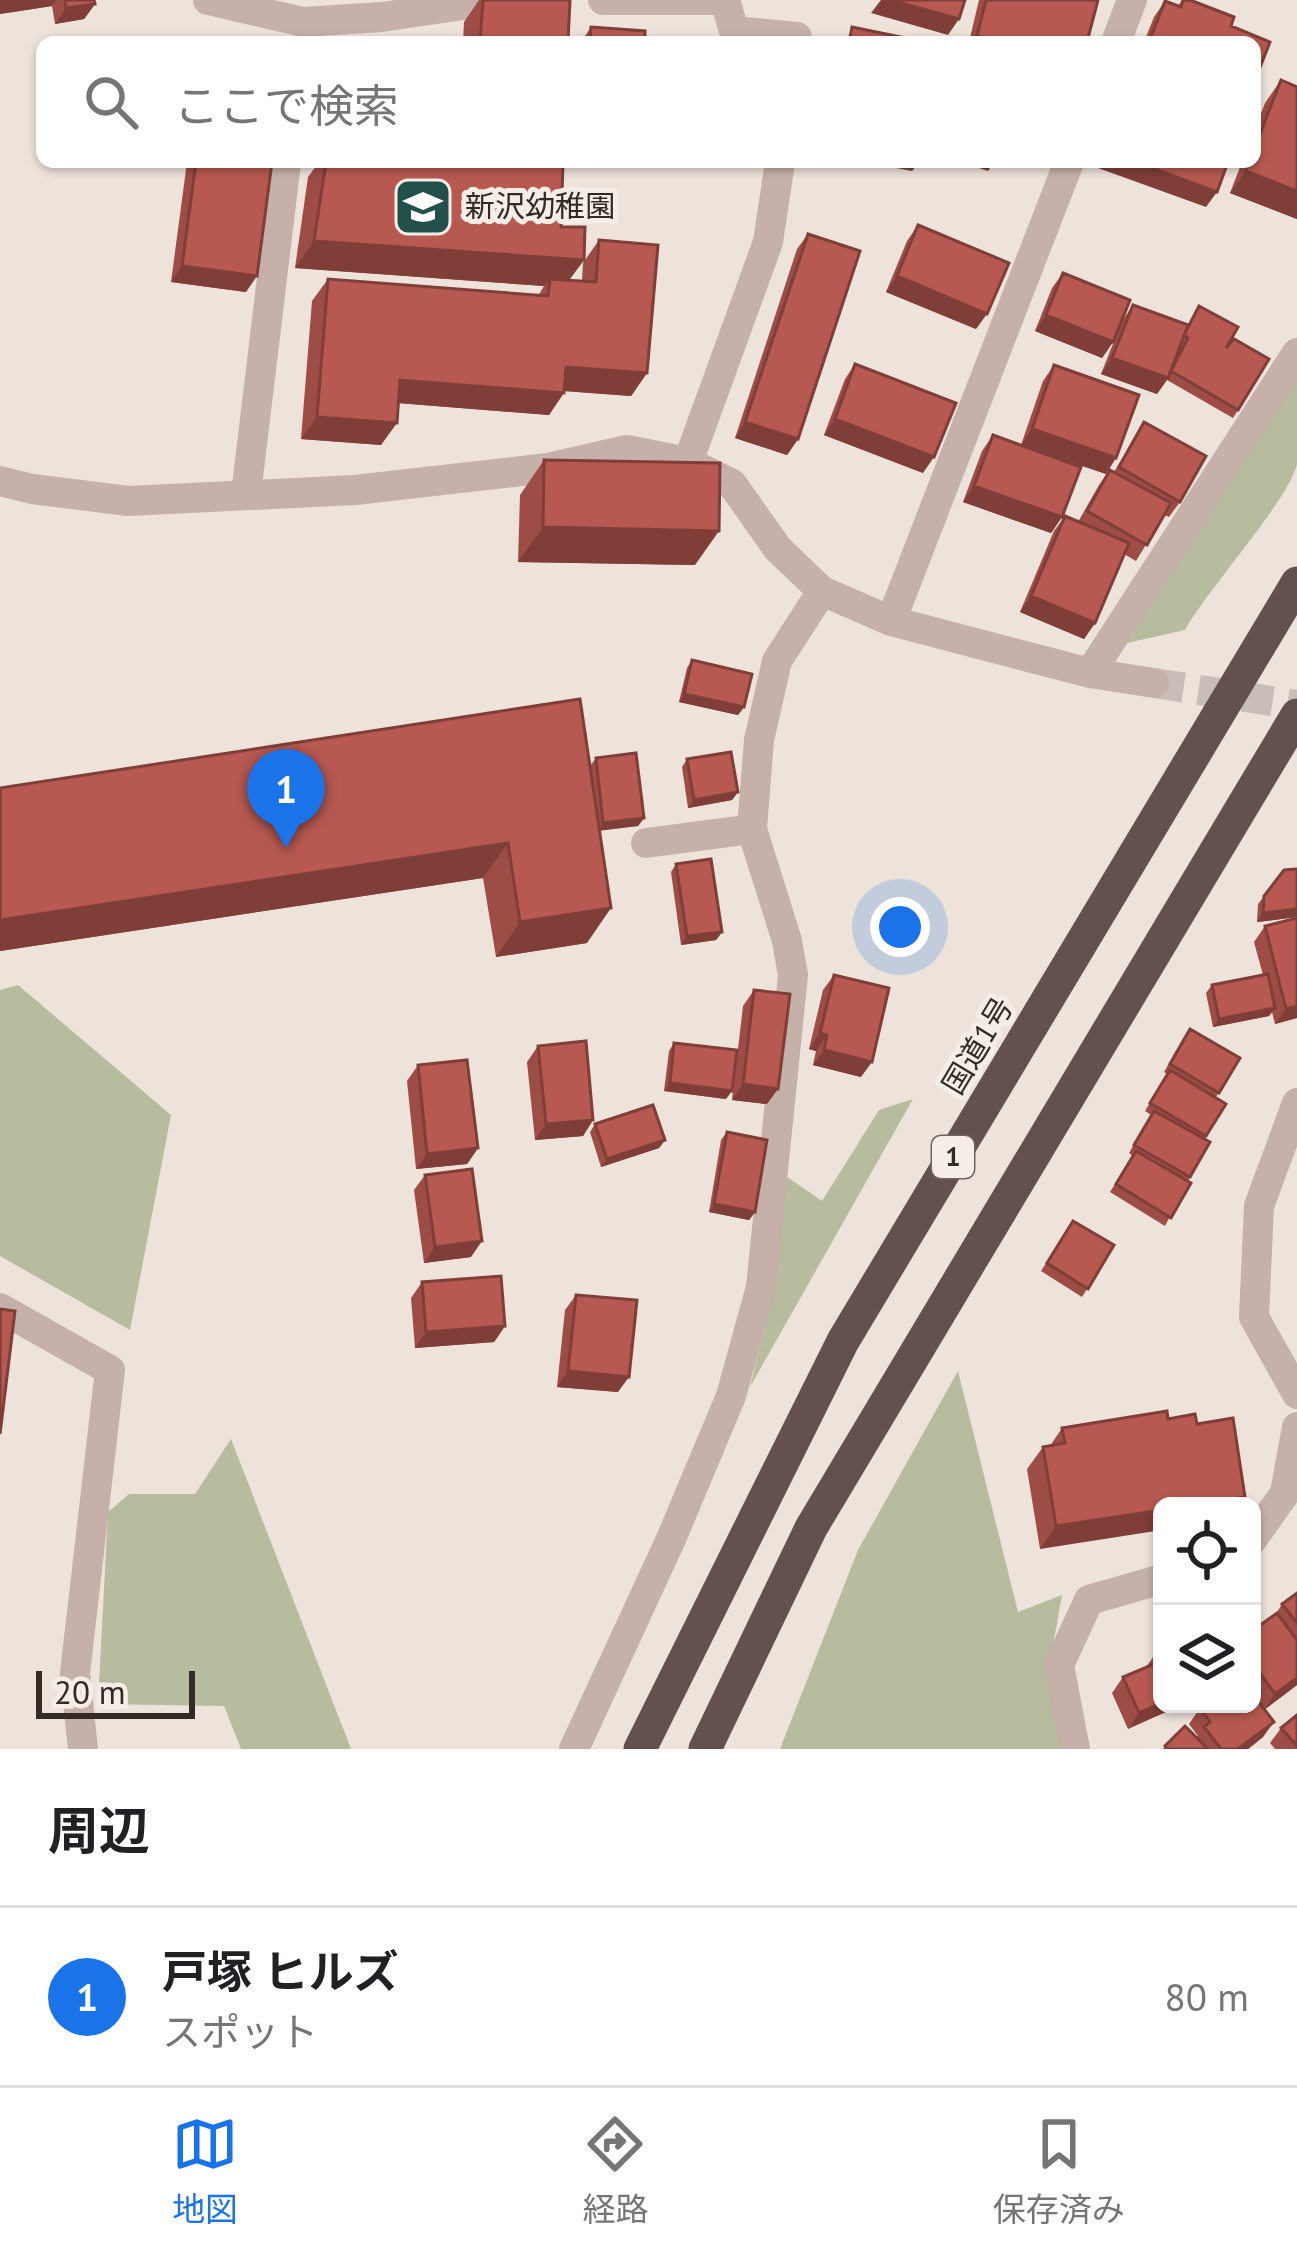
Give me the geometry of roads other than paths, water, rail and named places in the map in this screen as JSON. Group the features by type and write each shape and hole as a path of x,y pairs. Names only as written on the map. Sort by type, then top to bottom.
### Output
{"highway":[{"name":"国道1号","path":"640,1749 843,1341 1297,583"},
{"name":"1","path":"706,1749 811,1528 1297,715"}],"street":[{"path":"208,0 302,32 497,0"},
{"path":"603,0 722,0 734,31 786,36"},
{"path":"1118,36 1132,0"},
{"path":"246,494 285,168"},
{"path":"688,462 769,242 779,168"},
{"path":"891,621 1067,168"},
{"path":"1090,673 1297,353"},
{"path":"0,481 128,501 355,490 548,468 627,450 688,462 732,484 778,550 822,591 891,621 1090,673 1154,683"},
{"path":"574,1749 731,1396 760,1287 793,975 788,941 752,829 759,740 777,661 822,591"},
{"path":"646,843 752,829"},
{"path":"1297,1103 1259,1206 1254,1317 1297,1394"},
{"path":"0,1308 110,1370 75,1673 83,1749"},
{"path":"1261,1527 1285,1493 1297,1427"},
{"path":"1076,1749 1059,1665 1089,1600 1153,1582"}],"tunnel":[{"path":"1154,683 1297,705"}],"place":[{"name":"新沢幼稚園","path":"423,207"},
{"name":"戸塚 ヒルズ","path":"286,848"}]}
